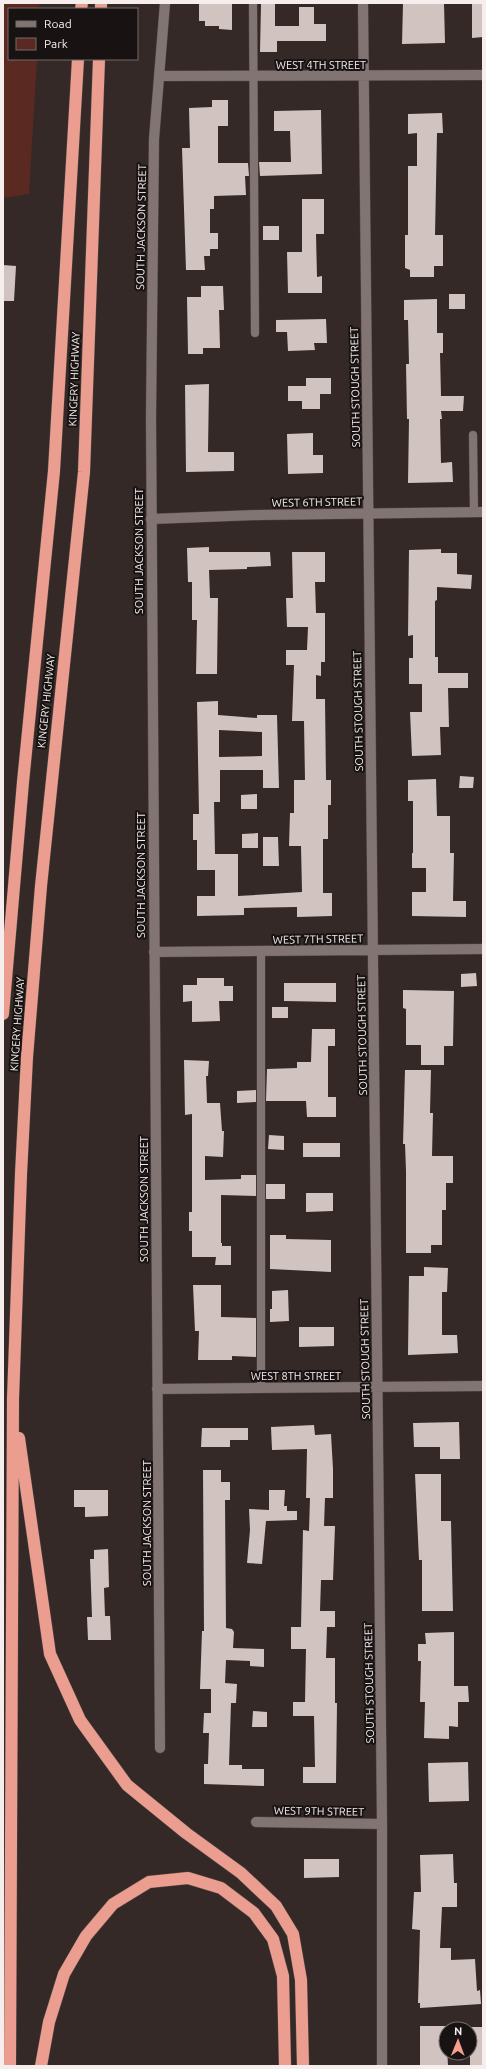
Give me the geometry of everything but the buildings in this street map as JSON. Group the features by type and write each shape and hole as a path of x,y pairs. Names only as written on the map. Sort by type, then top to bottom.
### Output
{"highway":[{"name":"KINGERY HIGHWAY","path":"3,1014 24,774 54,471 78,60"},
{"name":"KINGERY HIGHWAY","path":"10,2066 13,1399 27,1057 50,785 84,472 99,60"},
{"path":"13,1399 50,1654 80,1720 127,1785 186,1833 241,1873 276,1906 293,1934 301,1980 303,2066"},
{"path":"41,2066 49,2022 64,1974 86,1936 113,1904 149,1882 188,1878 221,1888 254,1913 273,1938 283,1976 285,2066"}],"street":[{"name":"SOUTH JACKSON STREET","path":"160,1748 151,519 154,138 165,3"},
{"name":"SOUTH STOUGH STREET","path":"363,3 378,1387 382,1824 382,2066"},
{"name":"WEST 4TH STREET","path":"159,76 253,77 483,75"},
{"name":"WEST 6TH STREET","path":"151,519 259,514 478,512"},
{"name":"WEST 7TH STREET","path":"154,952 483,949"},
{"name":"WEST 8TH STREET","path":"157,1389 483,1386"},
{"name":"WEST 9TH STREET","path":"256,1822 382,1824"}],"lane":[{"path":"253,3 255,333"},
{"path":"473,435 478,512"},
{"path":"261,951 261,1388"}],"green space":[{"path":"3,3 40,3 39,8 8,8 8,60 37,60 29,194 3,198"}]}
